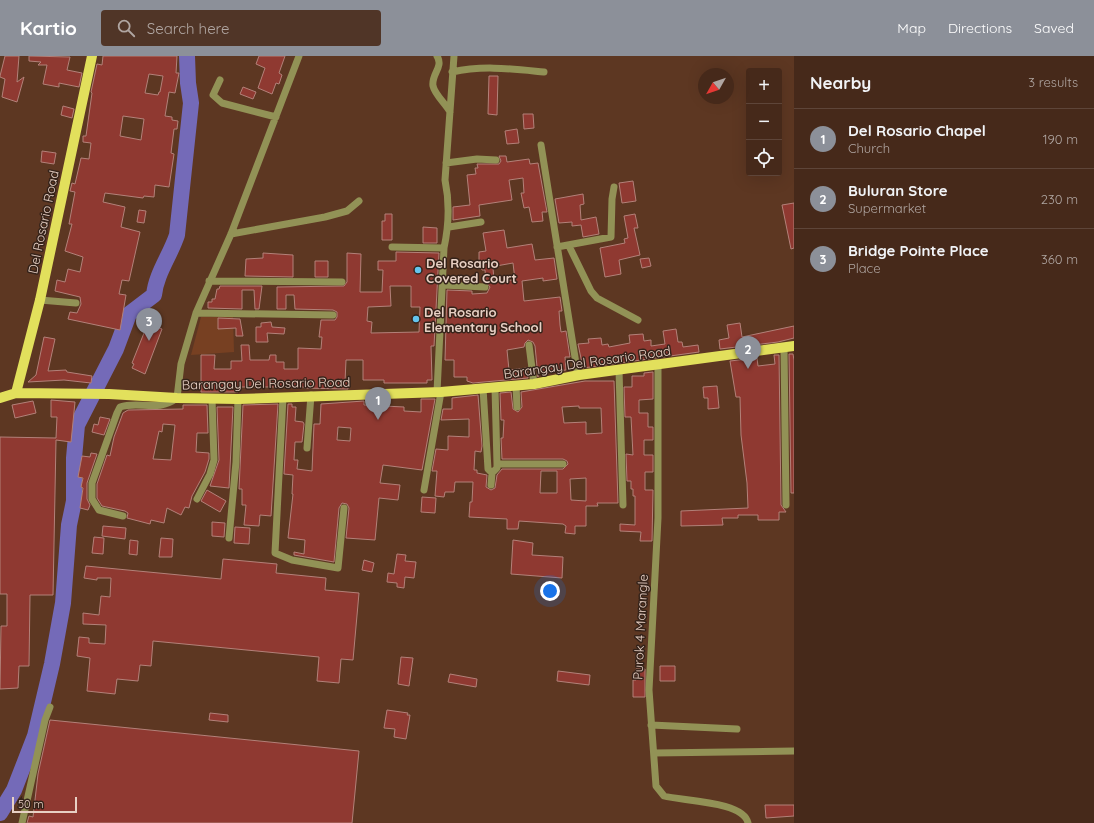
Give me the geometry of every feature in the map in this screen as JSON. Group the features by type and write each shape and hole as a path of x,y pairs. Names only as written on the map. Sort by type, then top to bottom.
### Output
{"main road":[{"name":"Del Rosario Road","path":"16,393 40,300 92,56"},
{"name":"Barangay Del Rosario Road","path":"0,398 16,393 109,394 177,398 238,399 311,395 439,392 534,384 658,364 789,347"}],"street":[{"path":"123,516 99,510 92,499 92,483 117,413 120,407 126,405 159,406 169,404 177,398 182,364 196,313 231,234 299,56"},
{"path":"437,56 440,60 439,66 433,77 433,86 450,112"},
{"path":"424,490 439,392 444,248 449,226 448,193 445,180 454,56"},
{"path":"452,72 470,68 503,68 544,72"},
{"path":"220,80 213,95 217,100 222,103 276,117"},
{"path":"541,145 547,174 578,376"},
{"path":"446,163 477,159 496,160"},
{"path":"557,247 569,246 611,237 612,199 614,187"},
{"path":"231,234 325,217 347,211 359,201"},
{"path":"449,226 481,222"},
{"path":"569,246 590,291 597,298 638,320"},
{"path":"392,247 444,248"},
{"path":"209,282 342,282"},
{"path":"443,285 485,287"},
{"path":"40,300 76,303"},
{"path":"196,313 333,315"},
{"path":"529,345 534,384"},
{"path":"786,505 789,347"},
{"name":"Purok 4 Marangle","path":"658,364 658,518 649,690 656,786 661,794 668,797 734,808 744,815 748,823"},
{"path":"619,370 622,505"},
{"path":"516,385 517,407"},
{"path":"483,388 487,466 492,473"},
{"path":"491,485 492,473 497,468 495,388"},
{"path":"307,448 311,395"},
{"path":"283,397 275,553 292,560 338,568 344,508"},
{"path":"197,499 210,474 214,460 212,398"},
{"path":"229,538 236,462 238,399"},
{"path":"497,464 563,464"},
{"path":"22,823 45,720 50,708"},
{"path":"651,725 737,729"},
{"path":"654,753 794,751"}],"shaded area":[{"path":"201,317 233,317 234,352 191,355"}],"building":[{"path":"5,56 19,56 17,82 24,77 17,102 2,97 5,79 0,76"},
{"path":"29,56 70,57 67,70 82,73 79,87 59,83 59,87 43,84 47,65 38,65 41,62 29,61"},
{"path":"103,56 177,56 176,73 179,73 175,93 169,92 165,116 172,117 172,120 178,121 177,129 174,129 171,153 174,154 169,187 155,185 154,197 144,196 143,198 105,193 103,202 125,207 121,227 140,232 129,281 122,280 119,294 126,295 120,330 68,319 70,312 77,313 81,304 80,297 55,291 57,280 65,282 68,269 80,272 83,257 65,251 72,224 69,224 75,192 70,191 72,183 75,184 81,158 89,159 91,143 83,142 83,136 86,136 91,92 97,64 102,65","holes":["149,74 163,76 158,95 145,93","123,116 144,119 141,140 120,136"]},
{"path":"259,56 285,56 279,73 282,75 279,84 276,83 272,94 258,88 265,68 256,64"},
{"path":"489,76 498,76 497,115 488,114"},
{"path":"243,87 256,92 253,99 240,94"},
{"path":"63,106 74,109 72,118 61,115"},
{"path":"523,114 533,114 534,128 524,129"},
{"path":"517,129 519,143 507,144 505,131"},
{"path":"42,151 56,153 54,164 41,162"},
{"path":"499,156 506,156 507,162 529,159 530,164 538,163 547,212 542,212 543,221 532,222 529,207 524,208 521,193 524,193 523,178 509,180 512,200 479,205 480,216 453,220 453,207 470,205 467,175 476,174 475,168 478,168 477,164 499,164 501,161"},
{"path":"633,181 636,201 622,203 619,183"},
{"path":"583,194 584,204 580,205 581,220 596,217 599,234 583,237 581,225 572,226 572,222 559,223 555,199"},
{"path":"794,203 794,248 791,249 782,205"},
{"path":"139,210 146,211 144,223 137,222"},
{"path":"385,214 392,214 392,240 382,240 382,221 385,221"},
{"path":"635,214 638,228 634,228 640,255 619,260 621,274 605,277 600,248 625,243 624,239 628,238 624,216"},
{"path":"423,227 437,228 437,243 423,243"},
{"path":"504,230 507,248 532,244 535,260 554,258 557,279 543,281 543,278 522,281 524,301 560,297 562,311 559,311 561,332 566,331 570,357 565,357 566,370 538,373 538,377 535,346 533,342 528,340 524,347 507,350 509,370 527,368 528,378 473,383 467,381 467,377 454,377 454,360 445,360 447,290 472,291 472,294 487,293 490,287 486,282 485,270 482,270 479,259 479,252 486,251 483,233","holes":["513,263 515,280 494,281 493,268 496,268 496,266"]},
{"path":"396,252 439,253 434,346 431,346 432,380 427,380 427,383 384,383 384,380 363,380 363,360 346,360 345,382 348,381 348,389 238,387 238,392 201,392 201,355 215,355 214,369 231,369 231,361 242,361 241,345 249,345 250,360 269,360 270,355 276,355 276,362 284,362 284,369 298,369 298,348 321,349 322,337 319,337 321,320 335,320 337,317 337,312 333,310 295,309 294,295 286,295 286,309 277,309 277,287 344,286 347,282 347,253 361,254 360,292 382,292 383,270 378,270 378,261 396,261","holes":["390,286 411,286 411,307 420,307 419,332 371,333 372,322 367,321 368,307 391,306"]},
{"path":"263,253 293,255 293,277 245,276 246,259 263,258"},
{"path":"649,258 651,266 642,268 640,259"},
{"path":"315,261 328,261 328,277 315,277"},
{"path":"220,286 262,286 259,309 255,309 254,290 242,290 242,309 208,308 208,302 212,302 212,299 215,299 217,289 219,289"},
{"path":"218,318 240,319 243,336 236,336 236,328 218,329"},
{"path":"271,322 272,327 285,328 284,334 267,333 268,342 256,342 256,327 261,327 261,323"},
{"path":"148,323 162,329 145,374 132,368 134,364 132,363"},
{"path":"740,323 742,337 794,326 794,338 778,342 720,349 719,340 729,338 727,325"},
{"path":"676,329 678,342 682,342 683,347 698,345 699,352 583,368 578,344 589,343 588,339 601,338 602,345 608,344 609,347 630,343 629,335 643,334 644,341 651,340 651,346 665,344 663,331"},
{"path":"44,337 55,339 48,371 66,370 67,372 92,376 91,383 64,380 28,382 36,375"},
{"path":"789,354 793,354 794,360 794,493 791,493"},
{"path":"774,355 779,355 781,505 786,512 779,512 779,520 758,520 758,515 738,515 738,518 722,518 723,525 681,526 681,511 748,508 747,483 741,435 740,397 736,397 730,361 757,358 758,366 775,364"},
{"path":"653,372 653,399 639,400 639,413 648,413 648,427 653,427 653,440 644,440 644,455 653,455 653,472 645,472 645,490 653,490 652,541 640,541 641,532 620,531 620,524 635,525 635,496 633,496 633,489 631,489 631,481 627,481 626,454 633,455 631,417 625,417 624,387 632,387 632,376 644,376 644,373"},
{"path":"585,381 614,381 618,503 597,503 598,506 586,506 586,526 575,526 575,534 565,533 566,526 563,524 519,521 518,529 507,529 507,519 469,517 470,502 472,502 473,482 455,482 454,492 445,492 444,497 435,496 437,471 432,471 436,449 448,450 448,436 469,437 469,419 441,420 443,409 452,409 452,398 478,395 482,446 481,452 475,451 474,470 477,470 477,473 487,475 486,487 491,490 495,488 497,475 502,469 563,469 568,464 567,461 563,459 502,459 501,438 503,438 504,420 501,420 500,393 511,392 513,409 518,412 522,407 521,392","holes":["579,406 579,408 601,408 602,433 586,434 586,422 564,423 562,407","541,471 557,471 557,493 540,493","586,478 586,501 571,500 570,479"]},
{"path":"717,386 719,408 708,409 708,398 704,398 703,387"},
{"path":"421,399 435,399 422,470 383,465 380,483 400,485 398,500 379,498 375,540 346,538 349,508 347,504 342,503 339,508 334,562 294,555 294,552 304,554 305,540 288,538 293,494 293,475 284,474 288,404 292,404 292,407 296,407 295,421 303,422 304,424 302,442 295,442 294,460 298,460 297,469 312,471 314,424 320,424 321,404 364,401 364,405 404,407 404,411 421,412","holes":["338,427 351,428 350,441 337,440"]},
{"path":"51,400 75,402 71,442 56,440 53,595 30,595 29,666 19,666 18,688 0,689 1,626 7,626 7,594 0,594 0,437 56,438 57,417 51,417"},
{"path":"33,401 36,413 15,418 12,405"},
{"path":"278,404 271,516 260,515 259,526 244,525 246,505 242,505 242,489 239,489 243,405"},
{"path":"183,405 207,405 208,433 197,433 196,452 209,453 209,459 205,472 192,496 189,508 185,507 181,515 167,508 164,523 151,520 150,524 127,518 128,513 125,511 102,506 97,498 97,484 107,455 110,456 114,437 123,413 128,410 183,409","holes":["163,424 175,425 171,460 153,459 159,431 162,432"]},
{"path":"217,407 233,407 229,488 210,486 219,460"},
{"path":"100,417 110,419 104,435 92,432 94,424 98,425"},
{"path":"91,453 97,454 87,483 87,499 90,505 88,510 80,508 83,478 78,477 82,456 90,457"},
{"path":"207,490 226,501 220,512 201,501"},
{"path":"422,497 436,498 435,513 421,512"},
{"path":"212,522 225,523 224,537 212,536"},
{"path":"103,526 126,528 125,539 102,536"},
{"path":"235,527 250,528 249,544 234,543"},
{"path":"94,537 104,538 103,554 92,553"},
{"path":"161,538 173,539 172,557 159,557"},
{"path":"130,540 138,541 137,555 129,554"},
{"path":"513,540 533,543 532,555 563,557 562,578 511,574"},
{"path":"397,554 406,555 405,561 416,562 414,578 405,577 404,588 397,587 397,583 387,582 388,573 394,574"},
{"path":"223,559 277,564 276,573 326,578 325,590 359,593 353,660 341,659 339,683 317,681 319,657 153,641 151,666 140,665 138,681 117,679 115,694 87,691 90,658 77,656 79,637 89,638 89,643 105,644 106,625 83,624 83,613 99,615 101,596 110,597 111,578 97,578 97,580 84,578 86,566 221,579"},
{"path":"364,560 374,563 372,572 362,570"},
{"path":"401,657 413,658 409,686 398,684"},
{"path":"660,666 675,666 675,681 660,681"},
{"path":"636,669 645,669 645,697 633,697 633,680 636,680"},
{"path":"558,671 590,675 589,685 557,681"},
{"path":"450,674 477,679 476,687 448,682"},
{"path":"387,710 408,713 407,715 410,715 406,739 394,737 395,729 384,728"},
{"path":"210,713 228,715 228,722 209,720"},
{"path":"50,720 359,751 352,823 27,823 29,816 33,817 38,774"},
{"path":"765,805 794,805 794,816 766,818"}],"waterway":[{"path":"0,813 14,790 35,736 52,664 63,603 69,525 74,501 74,458 77,425 116,349 129,314 154,295 160,272 177,235 191,103 188,83 187,56"}],"place":[{"name":"Del Rosario Covered Court","path":"418,270"},
{"name":"Del Rosario Elementary School","path":"416,319"},
{"name":"Bridge Pointe Place","path":"149,341"},
{"name":"Buluran Store","path":"748,369"},
{"name":"Del Rosario Chapel","path":"378,420"}]}
